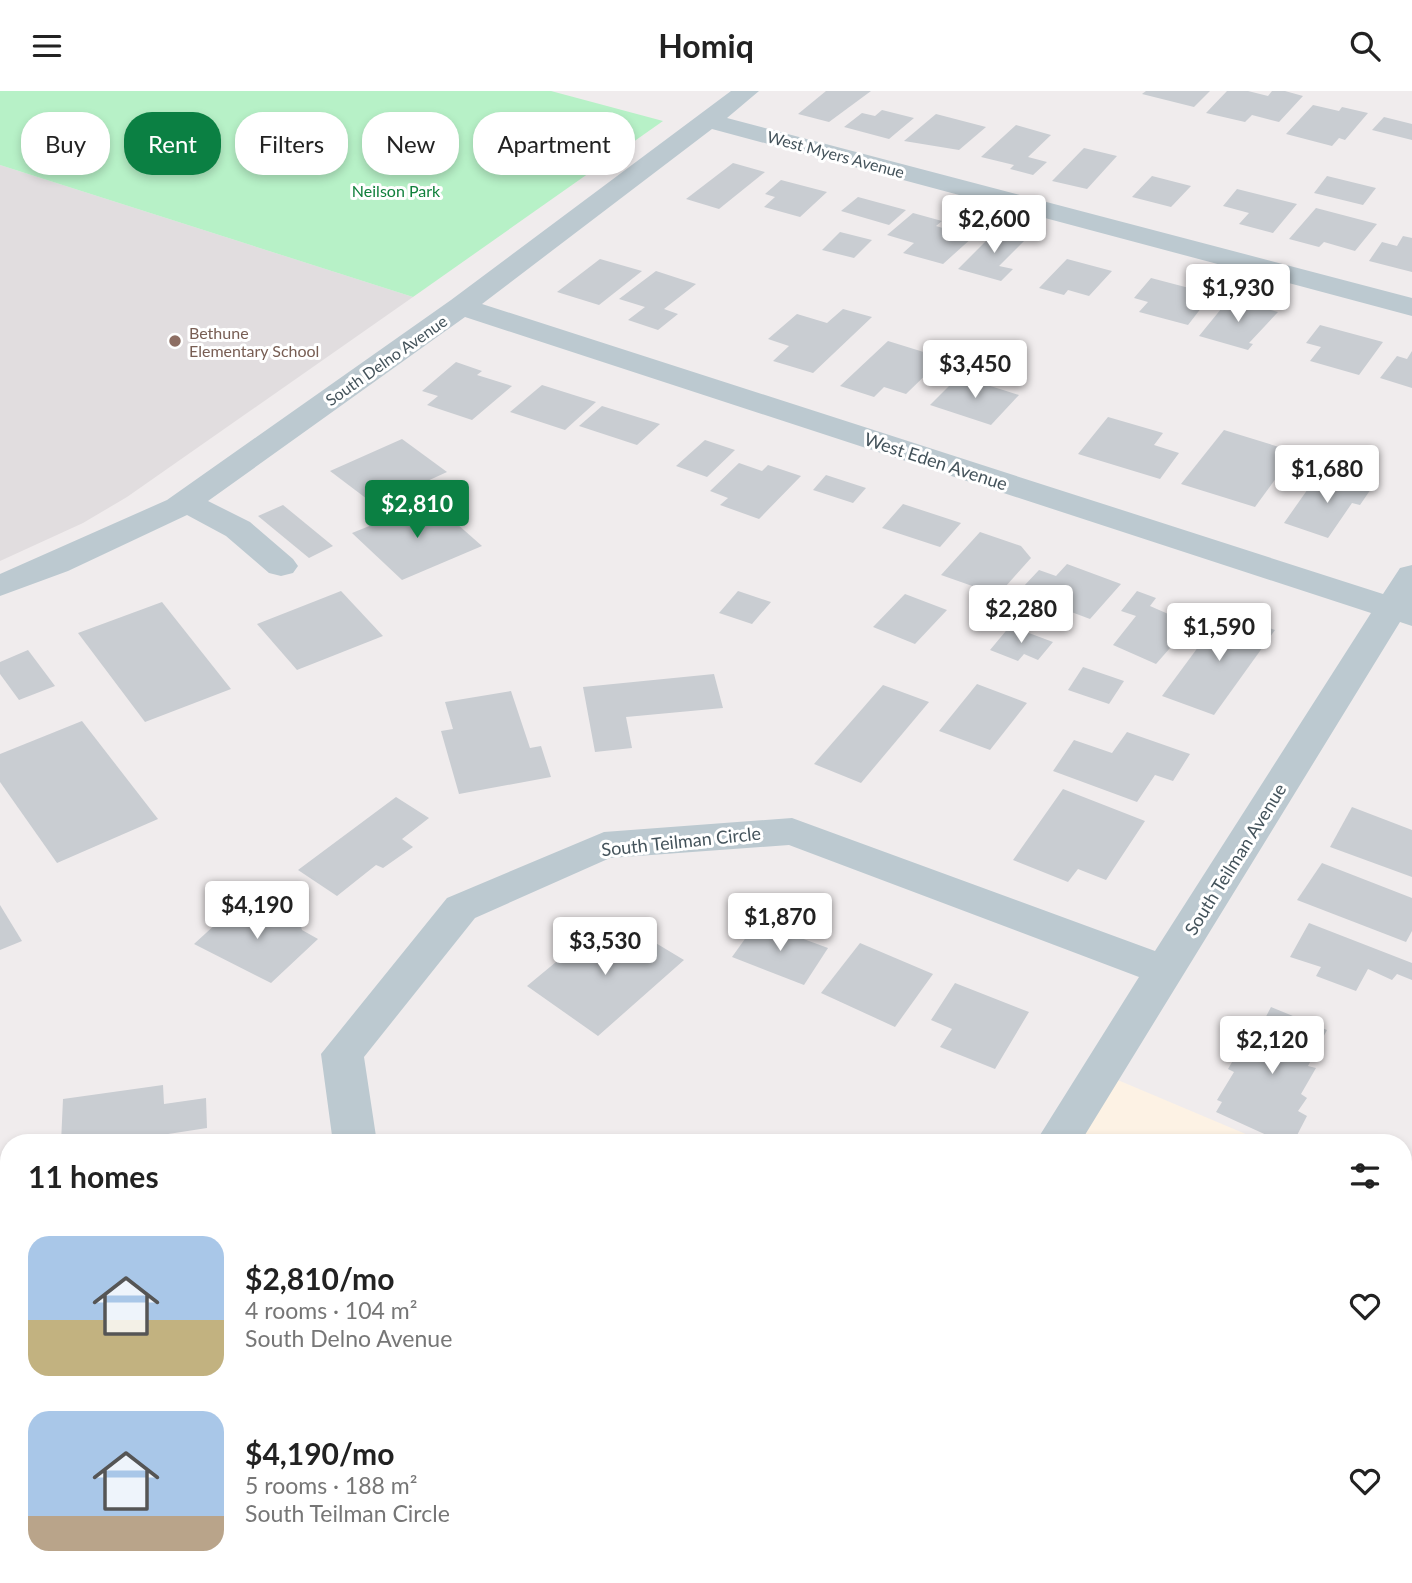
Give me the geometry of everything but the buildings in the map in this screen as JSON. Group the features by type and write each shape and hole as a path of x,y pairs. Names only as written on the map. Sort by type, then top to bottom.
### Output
{"street":[{"name":"South Delno Avenue","path":"0,586 56,564 186,502 461,306 747,91"},
{"name":"West Myers Avenue","path":"706,120 1412,307"},
{"name":"West Eden Avenue","path":"461,306 1402,612"},
{"path":"186,502 238,529 281,566"},
{"name":"South Teilman Avenue","path":"1063,1134 1165,971 1402,612 1412,575"},
{"name":"South Teilman Circle","path":"354,1134 342,1054 461,908 604,845 792,831 1165,971"}],"shaded area":[{"name":"Bethune Elementary School","path":"0,165 21,172 21,175 31,175 413,297 127,497 83,523 0,561"},
{"path":"1094,1070 1246,1134 1055,1134"}],"green space":[{"name":"Neilson Park","path":"0,91 551,91 629,112 473,112 473,175 586,175 413,297 31,175 110,175 110,112 21,112 21,172 0,165"},
{"path":"635,114 663,121 635,141"}],"place":[{"name":"Bethune Elementary School","path":"175,341"}]}
